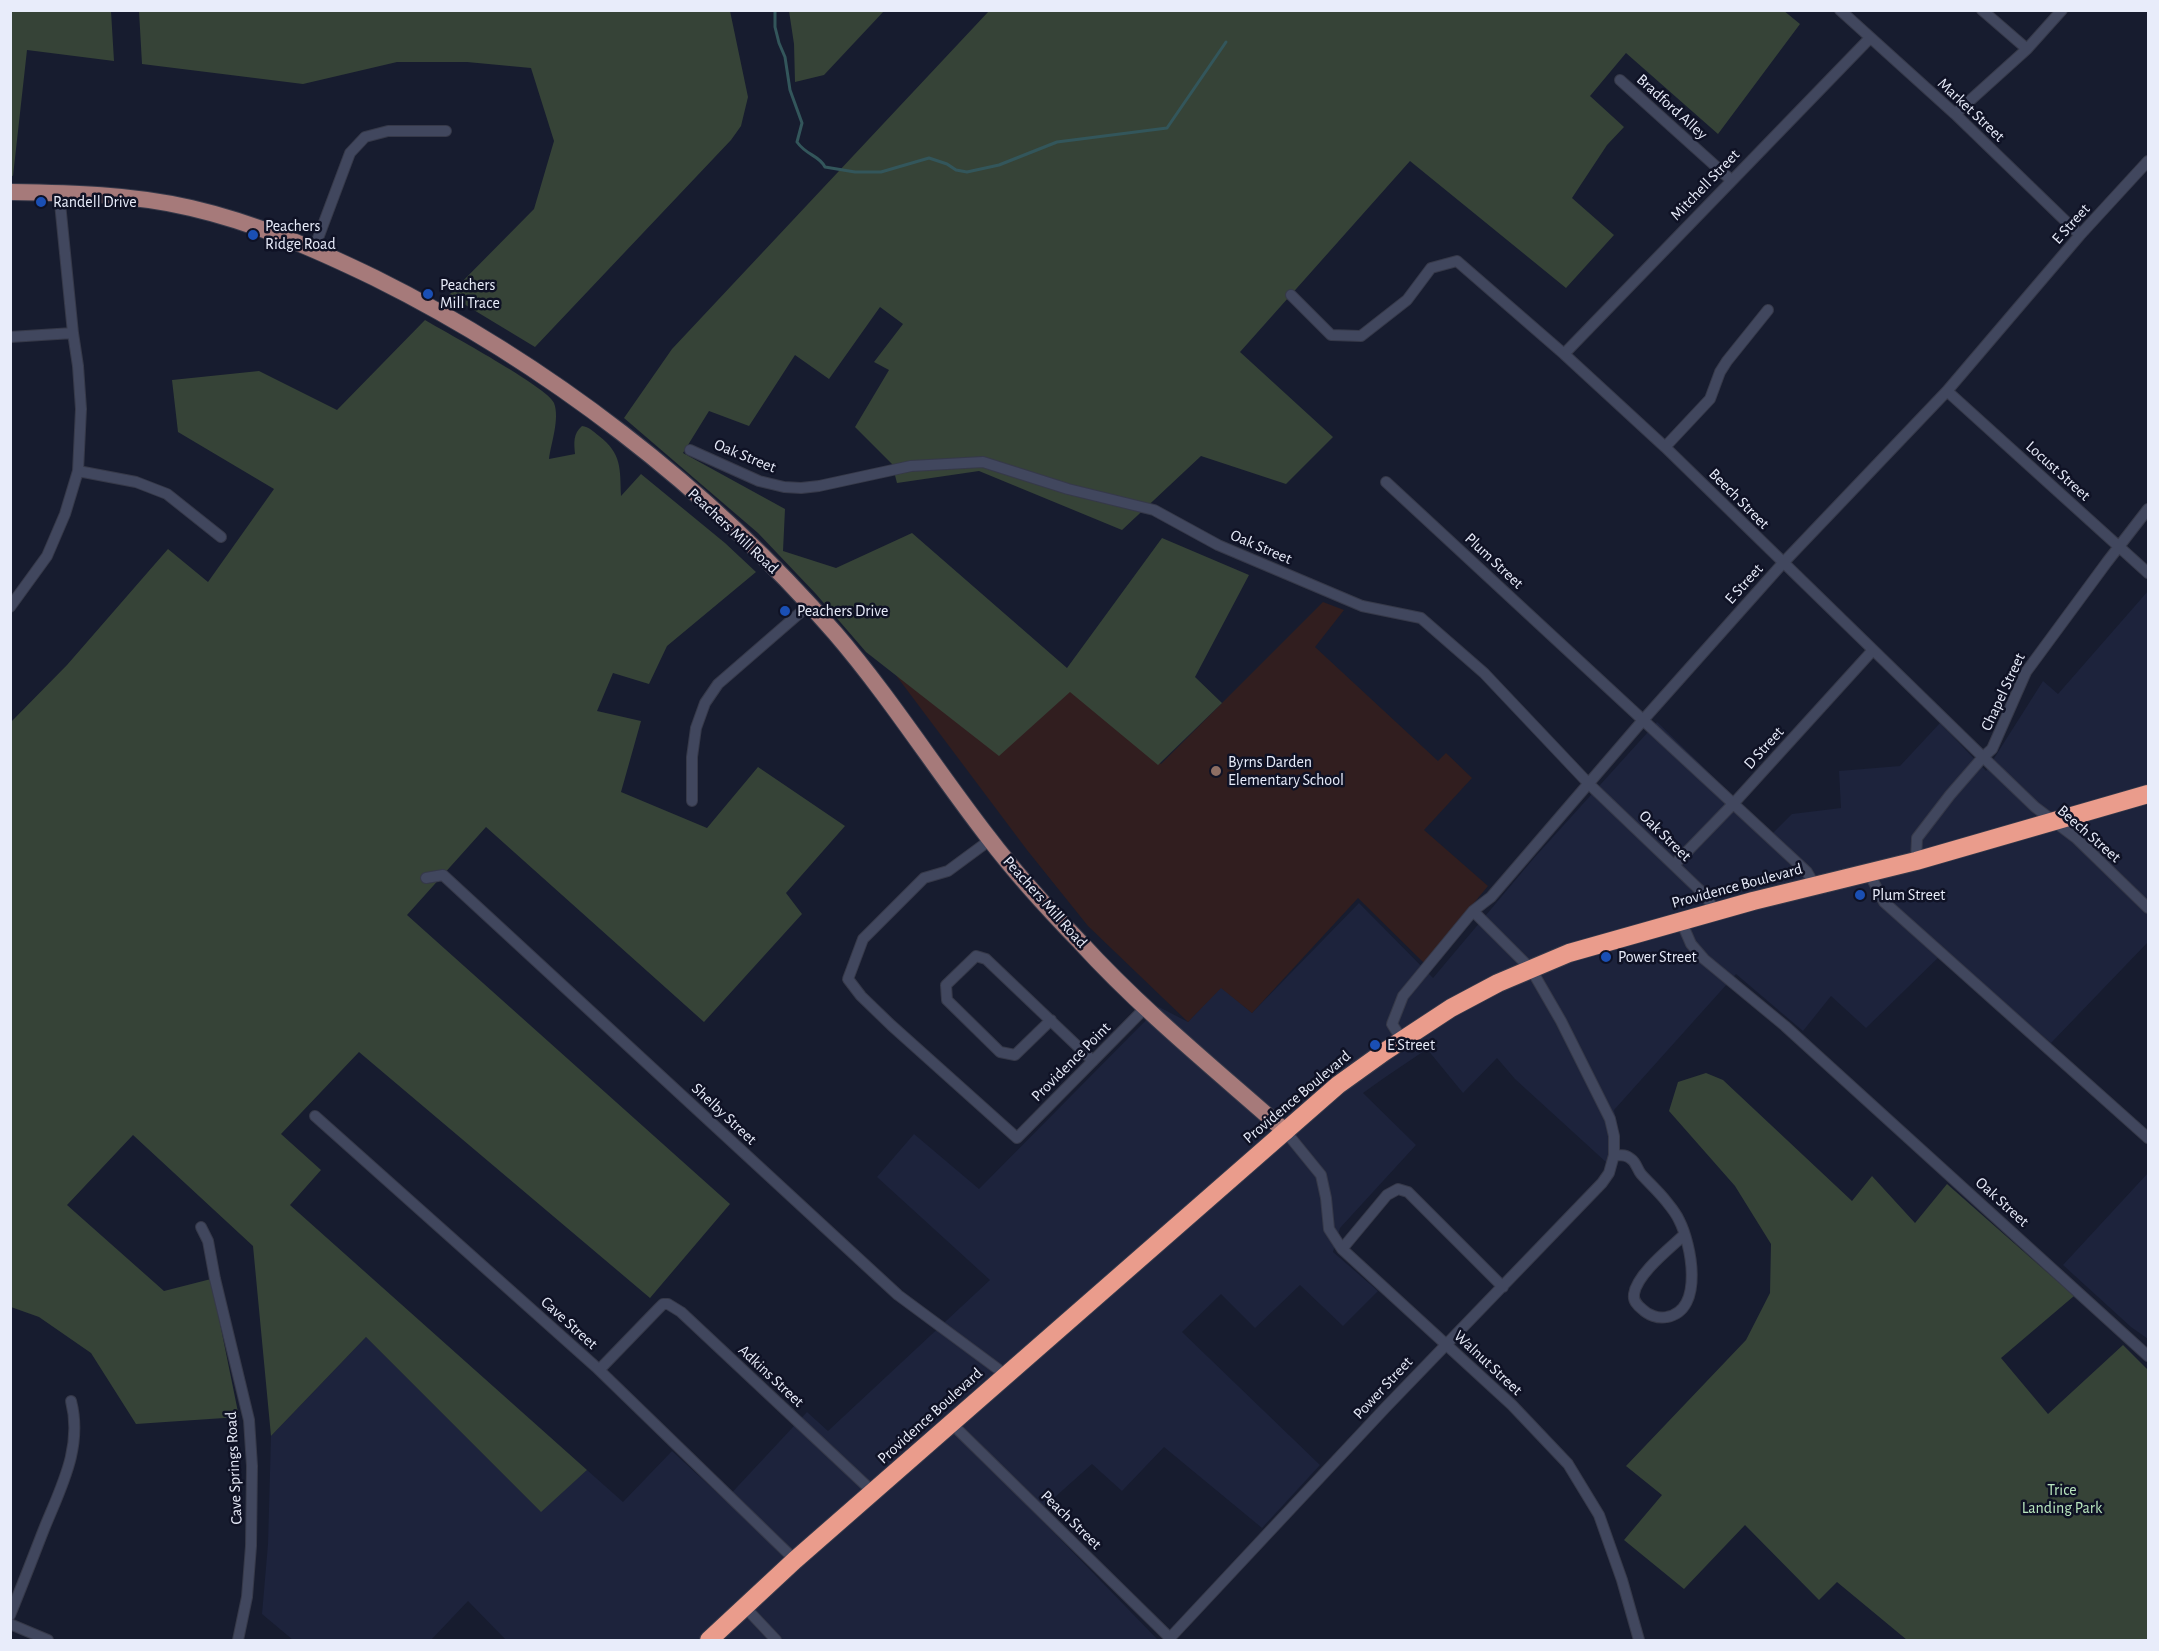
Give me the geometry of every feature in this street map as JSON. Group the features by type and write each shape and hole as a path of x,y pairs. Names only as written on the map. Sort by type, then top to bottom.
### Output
{"highway":[{"name":"Providence Boulevard","path":"710,1641 744,1606 795,1560 1338,1085 1452,1008 1498,983 1583,948 1916,861 2148,794"}],"main road":[{"name":"Peachers Mill Road","path":"10,192 123,197 187,207 263,228 314,249 414,298 482,336 611,424 650,455 740,536 809,605 857,660 990,840 1081,944 1146,1007 1286,1132"}],"street":[{"name":"Market Street","path":"1840,10 1955,114 2080,235"},
{"path":"1982,10 2027,49"},
{"path":"1955,114 2027,49 2062,10"},
{"name":"Mitchell Street","path":"1564,354 1870,38"},
{"name":"Bradford Alley","path":"1620,80 1731,180"},
{"path":"314,249 350,153 365,137 388,131 446,131"},
{"name":"E Street","path":"1402,1040 1392,1024 1403,996 1473,910 1491,897 1644,719 1783,563 1947,391 2080,235 2148,161"},
{"path":"10,607 47,556 66,514 78,471 81,409 59,193"},
{"name":"Beech Street","path":"1291,295 1332,335 1361,336 1407,300 1431,268 1457,261 1564,354 1665,447 1983,757 2052,822 2076,838 2148,909"},
{"path":"1665,447 1710,399 1720,372 1768,310"},
{"path":"10,337 73,333"},
{"name":"Locust Street","path":"1947,391 2148,573"},
{"name":"Oak Street","path":"690,450 759,481 784,487 801,488 911,466 983,462 1068,489 1154,510 1218,545 1362,606 1421,618 1484,673 1589,784 1675,864 1706,897 1715,912"},
{"path":"78,471 136,482 167,494 221,537"},
{"name":"Plum Street","path":"1386,482 1734,803 1807,872 1815,886"},
{"name":"Chapel Street","path":"1916,861 1917,838 1950,795 1992,749 2026,672 2148,509"},
{"path":"692,801 692,756 696,728 705,703 718,684 809,605"},
{"name":"D Street","path":"1675,864 1734,803 1873,650"},
{"name":"Providence Point","path":"990,840 948,871 924,878 863,939 848,979 861,996 1017,1138 1146,1007"},
{"path":"1869,873 1884,902 2148,1138"},
{"name":"Shelby Street","path":"426,878 443,875 898,1295 1006,1375"},
{"name":"Power Street","path":"1169,1639 1445,1344 1458,1334 1609,1173 1614,1155 1614,1136 1610,1119 1561,1021 1531,969 1473,910"},
{"name":"Oak Street","path":"1681,921 1691,944 1704,959 1751,996 1839,1073 2148,1356"},
{"path":"1051,1020 1014,1055 1007,1055 1000,1052 947,1000 946,985 976,956 986,959 1051,1020 1093,1061"},
{"name":"Cave Street","path":"315,1116 599,1370 795,1560"},
{"name":"Walnut Street","path":"1286,1132 1321,1175 1329,1229 1342,1249 1512,1406 1568,1464 1599,1515 1622,1580 1639,1641"},
{"path":"1614,1155 1624,1155 1632,1159 1639,1172 1666,1201 1679,1220 1684,1235 1692,1281 1689,1299 1676,1314 1668,1317 1647,1314 1635,1302 1633,1296 1638,1283 1684,1235"},
{"path":"1342,1249 1387,1195 1398,1190 1408,1192 1503,1287"},
{"name":"Cave Springs Road","path":"201,1227 208,1241 249,1420 252,1466 251,1546 248,1588 238,1641"},
{"name":"Adkins Street","path":"599,1370 663,1305 668,1304 675,1307 873,1492"},
{"path":"10,1615 72,1460 75,1415 71,1401"},
{"name":"Peach Street","path":"951,1423 1169,1639"},
{"path":"744,1606 776,1641"},
{"path":"10,1624 48,1641"}],"shaded area":[{"name":"Byrns Darden Elementary School","path":"961,584 1161,764 1323,602 1344,610 1315,647 1438,761 1446,753 1472,778 1424,830 1488,886 1424,963 1358,898 1252,1013 1221,988 1188,1022 1088,926 1027,850 889,666"},
{"path":"2148,591 2148,942 2051,1043 1945,951 1866,1028 1831,996 1803,1031 1736,974 1614,1110 1620,1139 1617,1167 1607,1163 1515,1079 1497,1058 1463,1093 1427,1049 1384,1078 1363,1093 1416,1145 1340,1228 1333,1252 1378,1291 1343,1326 1300,1285 1255,1328 1221,1294 1182,1332 1320,1465 1262,1528 1164,1447 1122,1491 1092,1464 1036,1514 1158,1640 506,1640 468,1601 431,1640 293,1640 262,1614 268,1544 271,1436 366,1337 540,1511 587,1470 623,1502 672,1451 725,1500 807,1412 828,1431 990,1280 877,1177 914,1134 979,1189 1159,1007 1188,1022 1221,987 1252,1013 1359,903 1433,978 1534,858 1657,722 1772,834 1792,814 1841,808 1839,771 1900,766 1940,723 1986,771 2043,681 2058,694"},
{"path":"2148,1173 2148,1339 2131,1327 2063,1265"}],"green space":[{"path":"789,10 884,11 824,75 795,82 794,44"},
{"path":"1783,10 1800,24 1718,134 1626,53 1590,96 1624,127 1607,145 1572,198 1614,235 1566,288 1410,161 1240,352 1333,437 1286,484 1201,456 1122,530 979,471 897,483 892,464 855,427 889,370 874,362 903,324 880,307 829,379 795,355 749,426 709,411 683,453 785,509 783,551 836,568 912,533 1067,668 1162,538 1249,575 1195,677 1222,703 1158,765 1070,692 999,756 866,652 816,594 758,533 624,418 672,349 989,11"},
{"path":"10,11 111,11 114,61 27,50 13,176 10,175"},
{"path":"139,11 730,11 748,97 741,126 731,140 535,347 449,295 534,209 554,141 531,68 467,62 397,62 303,84 142,64"},
{"path":"425,320 516,373 548,396 556,409 549,459 575,454 574,442 577,432 582,426 589,428 607,443 616,456 620,469 621,496 641,474 725,543 756,572 667,646 649,684 613,673 597,711 641,721 621,792 707,828 758,767 845,826 786,893 802,914 704,1022 486,827 407,915 730,1204 650,1298 359,1052 281,1134 321,1170 290,1205 587,1470 541,1512 366,1337 271,1436 253,1246 133,1135 67,1205 164,1291 211,1279 239,1417 136,1424 91,1353 39,1317 11,1307 11,722 67,665 168,549 208,582 274,489 178,432 172,380 259,371 337,410"},
{"name":"Trice Landing Park","path":"1706,1073 1723,1080 1852,1201 1872,1176 1915,1223 1947,1184 2074,1296 2001,1358 2048,1414 2123,1345 2148,1370 2148,1640 1907,1640 1837,1582 1819,1600 1745,1525 1684,1589 1624,1540 1662,1495 1626,1466 1746,1340 1770,1293 1771,1244 1735,1186 1669,1111 1678,1082"}],"waterway":[{"path":"775,10 775,27 785,57 790,90 802,123 797,142 825,167 855,172 881,172 929,158 947,164 956,170 967,172 999,165 1057,142 1167,128 1226,42"}],"place":[{"name":"Randell Drive","path":"41,202"},
{"name":"Peachers Ridge Road","path":"253,235"},
{"name":"Peachers Mill Trace","path":"428,294"},
{"name":"Peachers Drive","path":"785,611"},
{"name":"Byrns Darden Elementary School","path":"1216,771"},
{"name":"Plum Street","path":"1860,895"},
{"name":"Power Street","path":"1606,957"},
{"name":"E Street","path":"1375,1045"}]}
